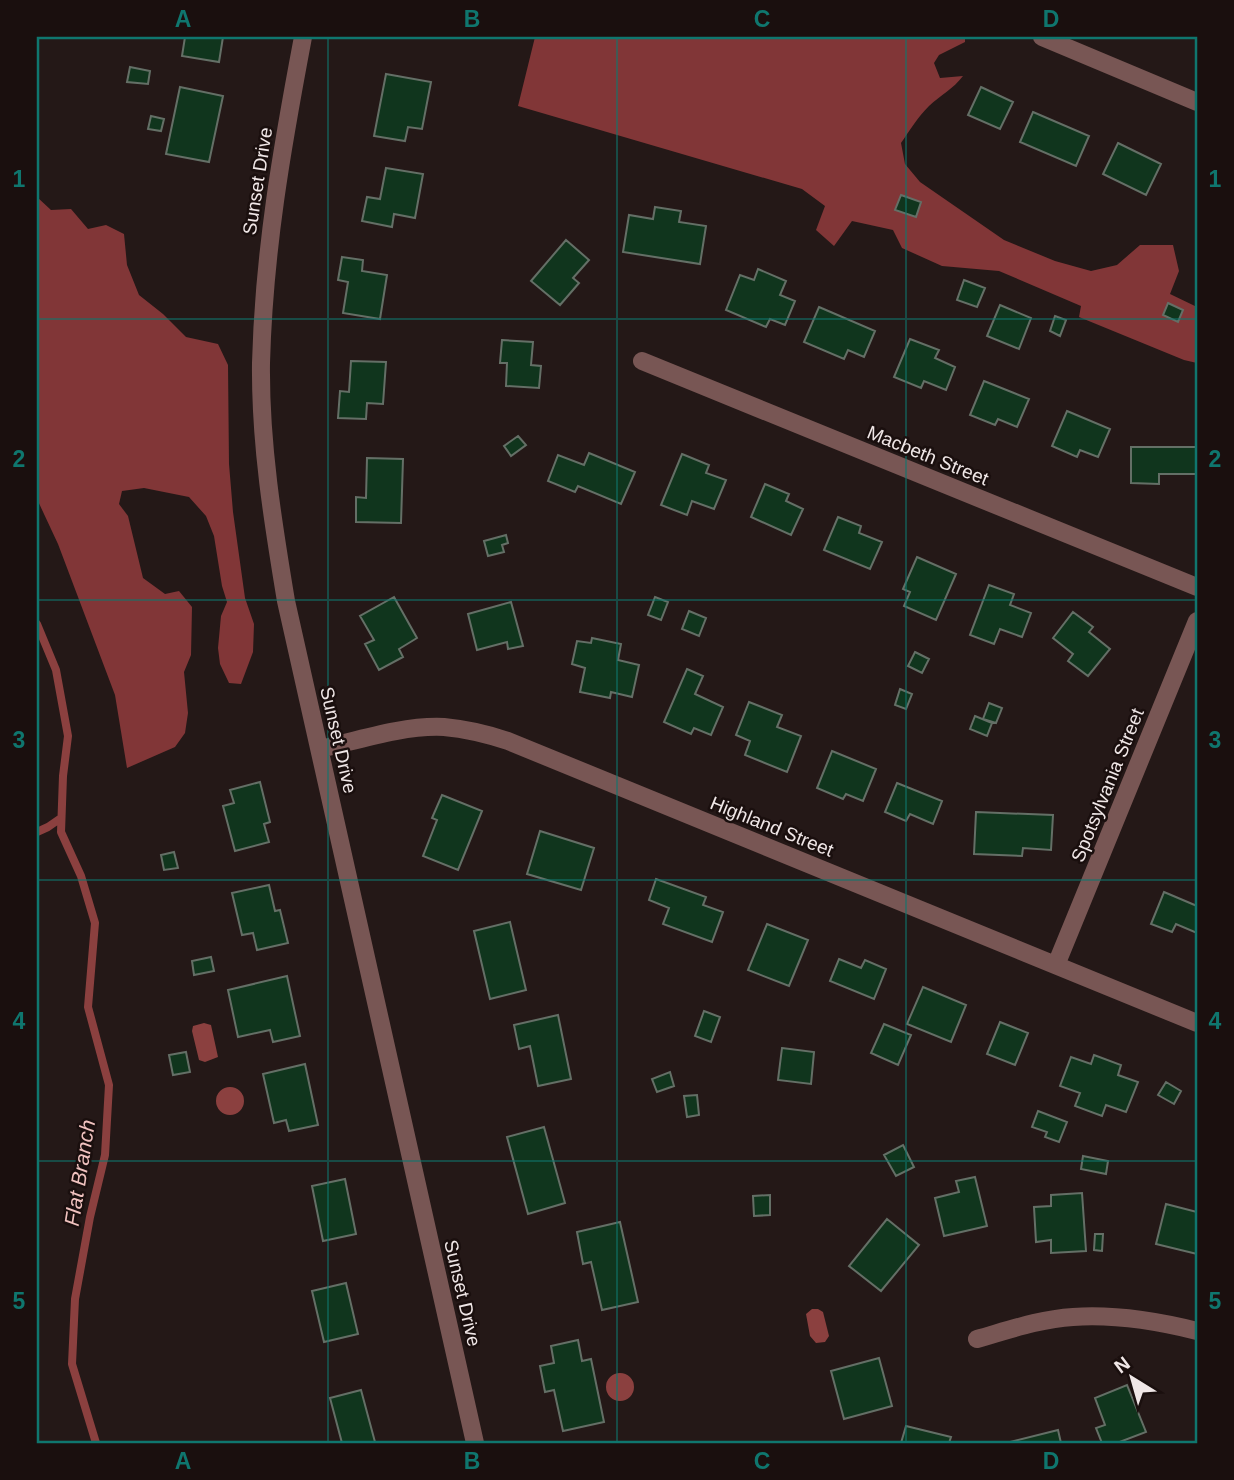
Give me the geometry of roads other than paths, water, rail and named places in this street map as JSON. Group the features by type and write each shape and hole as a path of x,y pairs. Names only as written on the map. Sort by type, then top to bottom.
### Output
{"street":[{"name":"Sunset Drive","path":"303,37 277,178 266,260 261,365 273,520 286,601 475,1443"},
{"path":"1042,37 1197,102"},
{"name":"Macbeth Street","path":"642,361 1197,587"},
{"name":"Spotsylvania Street","path":"1056,965 1197,621"},
{"name":"Highland Street","path":"320,749 414,729 442,727 476,731 508,741 1197,1023"},
{"path":"977,1339 1030,1324 1072,1317 1111,1317 1159,1322 1197,1331"}],"waterway":[{"name":"Flat Branch","path":"37,624 56,670 68,736 61,832 81,876 95,923 88,1007 109,1085 105,1155 75,1299 72,1364 96,1443"},
{"path":"37,832 61,818"}]}
